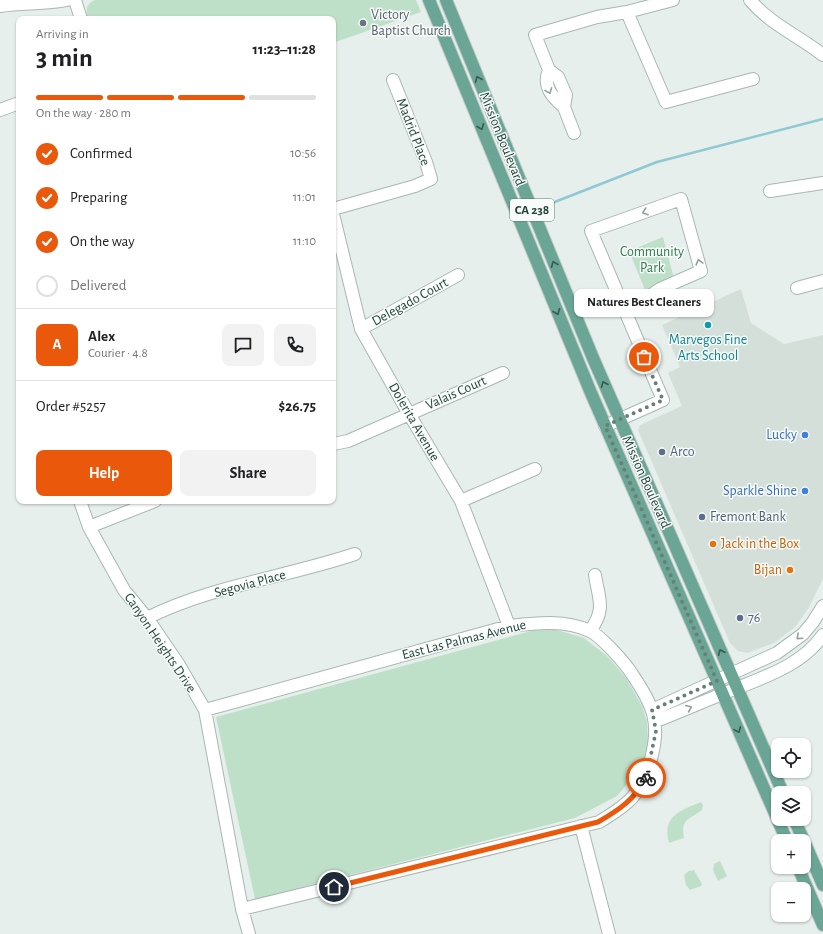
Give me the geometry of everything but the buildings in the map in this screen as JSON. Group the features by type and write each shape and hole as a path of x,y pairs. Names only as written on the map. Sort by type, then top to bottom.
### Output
{"main road":[{"name":"Mission Boulevard","path":"429,0 605,426 784,834"},
{"name":"Mission Boulevard","path":"446,0 620,419 780,786"},
{"path":"811,857 823,885"},
{"path":"801,874 823,925"}],"street":[{"path":"0,6 16,3 49,4 67,0"},
{"path":"75,0 80,16"},
{"path":"574,134 564,107 566,96 558,77 549,70 535,35 597,17 627,12 673,0"},
{"path":"750,0 757,9 776,24 808,43 823,55"},
{"path":"627,12 666,102 753,79"},
{"name":"Madrid Place","path":"336,208 415,186 430,180 426,162 392,80"},
{"path":"0,110 16,104"},
{"path":"770,191 823,183"},
{"path":"605,426 663,400 626,314 591,231 681,199 701,271 660,289 626,314"},
{"name":"Dolerita Avenue","path":"336,226 361,329 409,414 461,501 509,626"},
{"name":"Delegado Court","path":"361,329 458,275"},
{"path":"797,288 823,281"},
{"name":"Valais Court","path":"336,443 348,441 503,372"},
{"path":"461,501 535,469"},
{"name":"Canyon Heights Drive","path":"81,504 89,528 124,590 147,618 179,665 205,710 242,909 249,934"},
{"path":"89,528 148,504"},
{"name":"Segovia Place","path":"147,618 189,600 355,554"},
{"path":"590,631 599,619 601,609 595,575"},
{"path":"654,716 717,681 777,653 791,644 814,622 823,606"},
{"name":"East Las Palmas Avenue","path":"205,710 509,626 542,622 565,625 590,631 628,667 654,716"},
{"path":"654,716 752,683 797,660 810,650 823,635"},
{"path":"242,909 598,822 620,809 640,789 646,777 652,754 656,731 654,716"},
{"path":"581,826 607,934"}],"shaded area":[{"path":"741,289 751,323 784,344 823,335 823,579 808,609 795,627 774,643 747,653 738,651 730,643 638,430 640,425 682,406 668,373 680,367 662,325"}],"green space":[{"path":"95,0 416,0 421,12 336,42 336,16 88,16 87,8"},
{"name":"Community Park","path":"663,237 675,282 648,297 629,251"},
{"path":"535,630 557,630 584,638 607,656 626,678 642,706 647,722 648,742 644,764 617,796 575,818 255,899 216,717"},
{"path":"701,802 703,805 702,810 685,823 683,831 684,838 669,843 667,834 670,821 679,812"},
{"path":"720,861 727,876 718,881 713,870 714,864"},
{"path":"694,870 702,884 701,886 690,890 686,885 684,875 689,871"}],"waterway":[{"path":"547,205 657,162 823,119"}],"way so far":[{"path":"644,357 663,400 605,426 717,681 652,710 656,721 656,731 646,778"}],"place":[{"name":"Victory Baptist Church","path":"363,23"},
{"name":"Marvegos Fine Arts School","path":"708,325"},
{"name":"Natures Best Cleaners","path":"644,357"},
{"name":"Lucky","path":"805,435"},
{"name":"Arco","path":"662,452"},
{"name":"Sparkle Shine","path":"805,491"},
{"name":"Fremont Bank","path":"702,517"},
{"name":"Jack in the Box","path":"713,544"},
{"name":"Bijan","path":"790,570"},
{"name":"76","path":"740,618"}],"route":[{"path":"334,887 598,822 620,809 640,789 646,778"}]}
